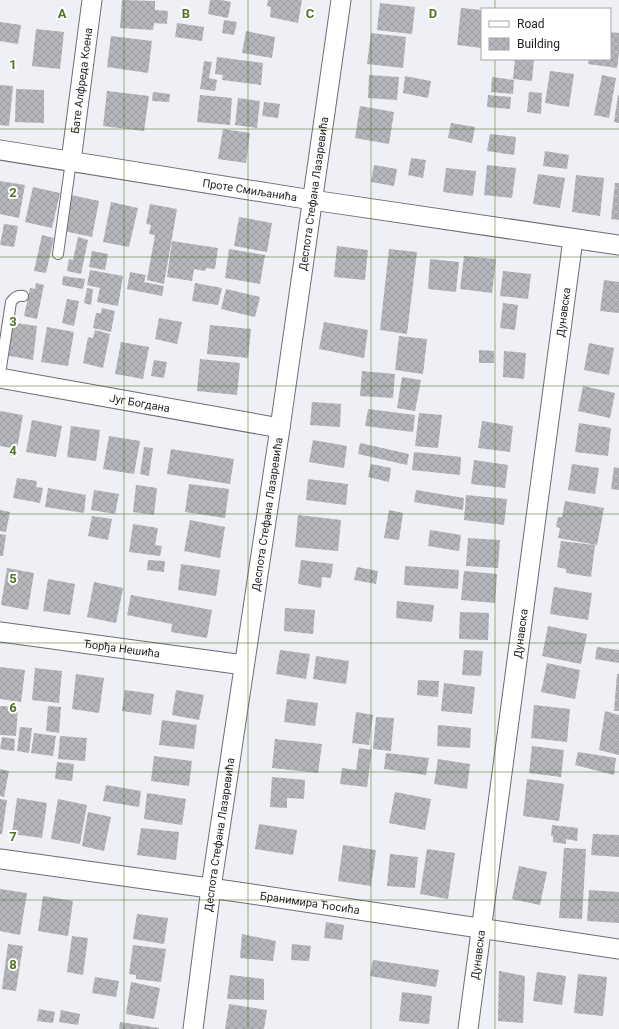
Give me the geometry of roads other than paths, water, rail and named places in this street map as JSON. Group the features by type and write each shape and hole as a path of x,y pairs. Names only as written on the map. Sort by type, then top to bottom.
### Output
{"street":[{"name":"Бате Алфреда Коена","path":"71,161 92,0"},
{"name":"Деспота Стефана Лазаревића","path":"193,1029 211,888 280,428 341,0"},
{"name":"Проте Смиљанића","path":"0,150 312,200 619,245"},
{"name":"Дунавска","path":"468,1029 573,239"},
{"name":"Југ Богдана","path":"0,378 280,428"},
{"name":"Ђорђа Нешића","path":"0,632 244,665"},
{"name":"Бранимира Ћосића","path":"0,859 211,888 619,949"}],"lane":[{"path":"58,254 71,161"},
{"path":"0,374 12,302 14,298 22,296"}]}
